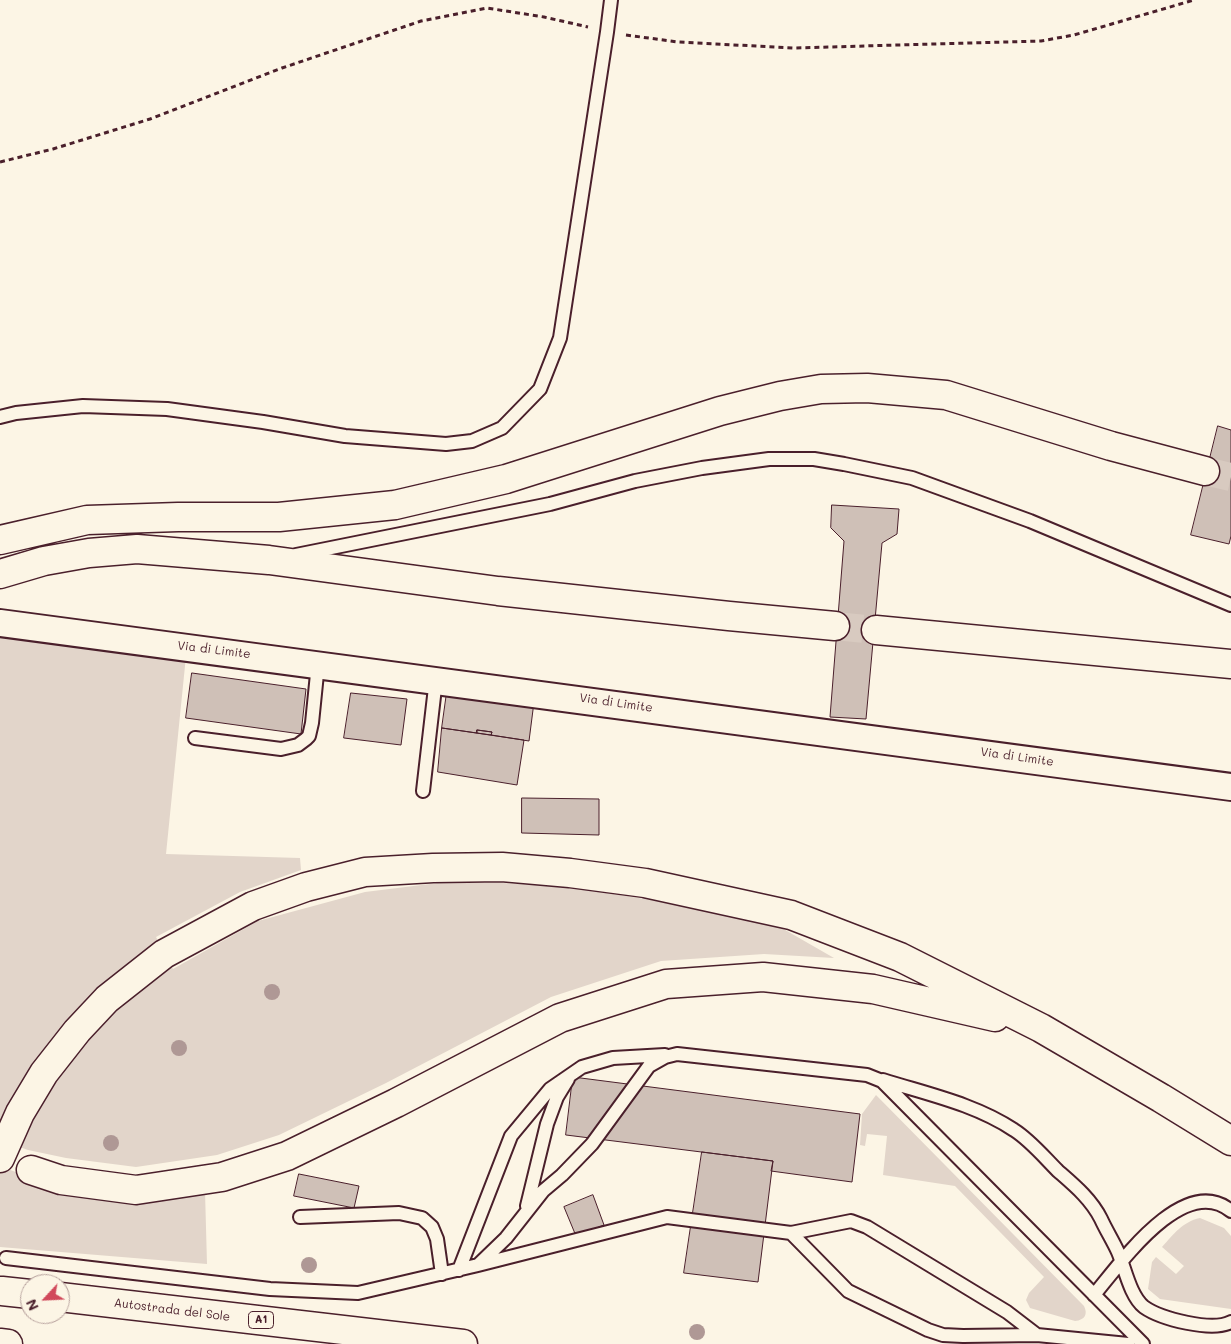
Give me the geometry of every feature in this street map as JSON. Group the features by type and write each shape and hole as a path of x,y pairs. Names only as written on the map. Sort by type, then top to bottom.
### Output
{"highway":[{"path":"0,540 87,520 178,517 279,517 395,504 506,479 720,411 780,396 821,389 868,388 946,395 1110,446 1205,471"},
{"path":"0,574 53,560 137,549 269,560 508,592 835,626"},
{"path":"876,630 1231,664"},
{"path":"0,1158 20,1113 44,1073 77,1031 107,999 164,954 253,906 306,887 365,872 433,868 502,867 561,872 645,883 791,915 900,957 1041,1028 1231,1141"},
{"path":"31,1170 61,1180 136,1190 222,1177 287,1156 396,1104 560,1018 666,984 763,977 873,989 1041,1028"},
{"path":"2,1290 20,1293"},
{"name":"Autostrada del Sole","path":"70,1298 463,1344"},
{"path":"0,1343 8,1344"}],"street":[{"name":"Via di Limite","path":"0,622 1231,787"}],"lane":[{"path":"0,417 16,412 83,406 167,409 263,422 345,436 446,444 472,441 502,428 540,389 560,338 611,0"},
{"path":"269,560 550,504 636,482 702,468 769,459 814,459 912,478 1030,521 1231,604"},
{"path":"195,738 281,748 298,745 309,736 311,730 318,664"},
{"path":"423,791 436,679"},
{"path":"478,1265 506,1238 543,1191 592,1144 649,1066 665,1057 677,1054"},
{"path":"459,1270 511,1136 550,1089 582,1067 614,1058 677,1054 867,1075 973,1108 996,1119 1016,1131 1095,1208 1122,1262 1131,1286 1144,1306 1164,1316 1205,1326 1231,1322"},
{"path":"523,1216 528,1204 547,1124 557,1097 573,1073"},
{"path":"876,1078 882,1081 1143,1344"},
{"path":"1094,1295 1134,1246 1157,1224 1191,1204 1208,1200 1231,1211"},
{"path":"300,1217 399,1213 422,1218 432,1227 437,1239 442,1274"},
{"path":"6,1258 270,1289 358,1293 459,1270 667,1217 791,1233 851,1221 867,1227 1008,1312 1037,1335"},
{"path":"791,1233 848,1291 928,1330 943,1335 1037,1335 1128,1344"}],"shaded area":[{"path":"0,632 186,656 166,854 300,858 301,870 240,892 156,937 173,969 258,921 365,892 438,883 503,883 569,887 651,900 780,927 834,958 764,954 661,961 551,997 386,1083 279,1135 217,1155 136,1167 66,1158 28,1150 0,1140"},
{"path":"876,1095 1084,1306 1086,1314 1083,1318 1075,1321 1030,1308 1026,1300 1029,1293 1044,1277 955,1186 883,1175 887,1136 867,1134 865,1146 860,1145 862,1114"},
{"path":"0,1166 65,1191 205,1191 207,1264 0,1247"},
{"path":"1200,1218 1224,1228 1231,1236 1231,1309 1160,1299 1148,1289 1152,1262 1156,1257 1176,1274 1184,1266 1162,1247 1188,1222"}],"building":[{"path":"1218,426 1231,430 1231,536 1229,544 1191,535"},
{"path":"832,505 899,509 897,534 882,543 866,719 830,717 844,541 831,528"},
{"path":"192,673 306,689 301,734 186,718"},
{"path":"447,692 534,702 529,741 491,735 492,732 477,730 477,733 442,728"},
{"path":"351,693 407,699 401,745 344,738"},
{"path":"442,728 524,740 517,785 438,772"},
{"path":"477,730 492,732 491,735 477,733"},
{"path":"522,798 599,799 599,835 522,833"},
{"path":"573,1077 860,1114 852,1182 771,1171 773,1161 566,1135"},
{"path":"702,1152 773,1161 758,1282 684,1273"},
{"path":"299,1174 359,1186 354,1208 294,1196"},
{"path":"593,1195 604,1225 576,1236 564,1207"}],"tunnel":[{"path":"1205,471 1231,477"},
{"path":"835,626 876,630"}]}
